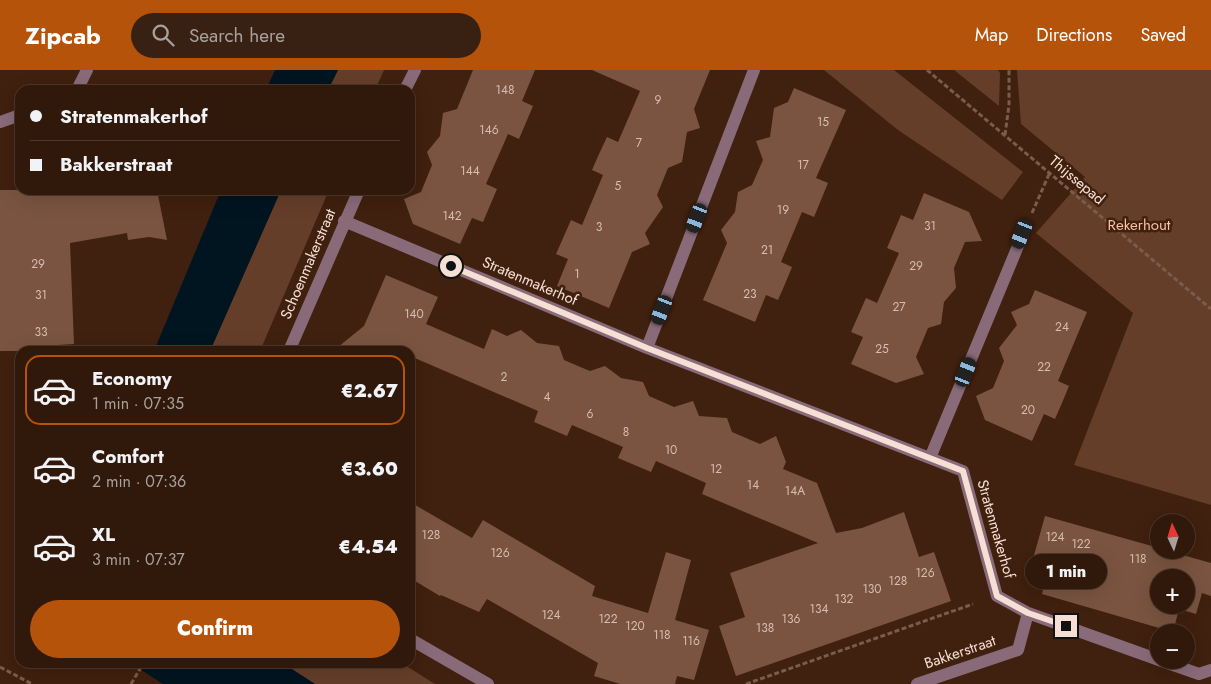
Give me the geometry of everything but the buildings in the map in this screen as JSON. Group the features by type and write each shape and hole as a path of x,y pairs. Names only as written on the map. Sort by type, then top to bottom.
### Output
{"street":[{"path":"80,85 87,70"},
{"path":"408,85 415,70"},
{"path":"647,348 754,70"},
{"path":"0,122 15,117"},
{"name":"Schoenmakerstraat","path":"291,346 357,195"},
{"name":"Stratenmakerhof","path":"344,221 647,348 963,471 997,596 1028,613"},
{"path":"930,458 1022,234"},
{"path":"1028,613 1150,657"},
{"name":"Bakkerstraat","path":"917,684 1018,650 1028,613"},
{"path":"415,642 488,684"},
{"path":"1183,669 1202,676"}],"path":[{"name":"Thijssepad","path":"926,70 1050,172 1211,309"},
{"path":"1005,135 1009,105 1009,70"},
{"path":"1022,234 1050,172"},
{"path":"746,684 997,596"},
{"path":"132,684 141,668"},
{"path":"1,669 32,684"}],"green space":[{"path":"338,70 384,70 377,85 330,85"},
{"path":"824,70 894,70 1023,172 1002,200 898,130"},
{"path":"954,70 998,70 1000,73 999,106"},
{"name":"Rekerhout","path":"1017,70 1211,70 1211,505 1074,465 1133,313 1036,233 1085,177 1021,124"},
{"path":"279,195 327,195 262,346 212,346"},
{"path":"290,668 409,668 435,684 315,684"}],"water":[{"path":"275,70 338,70 330,85 268,85"},
{"path":"219,195 279,195 212,346 156,346"},
{"path":"138,668 290,668 315,684 163,684"}],"route":[{"path":"451,266 647,348 963,471 997,596 1028,613 1066,626"}]}
